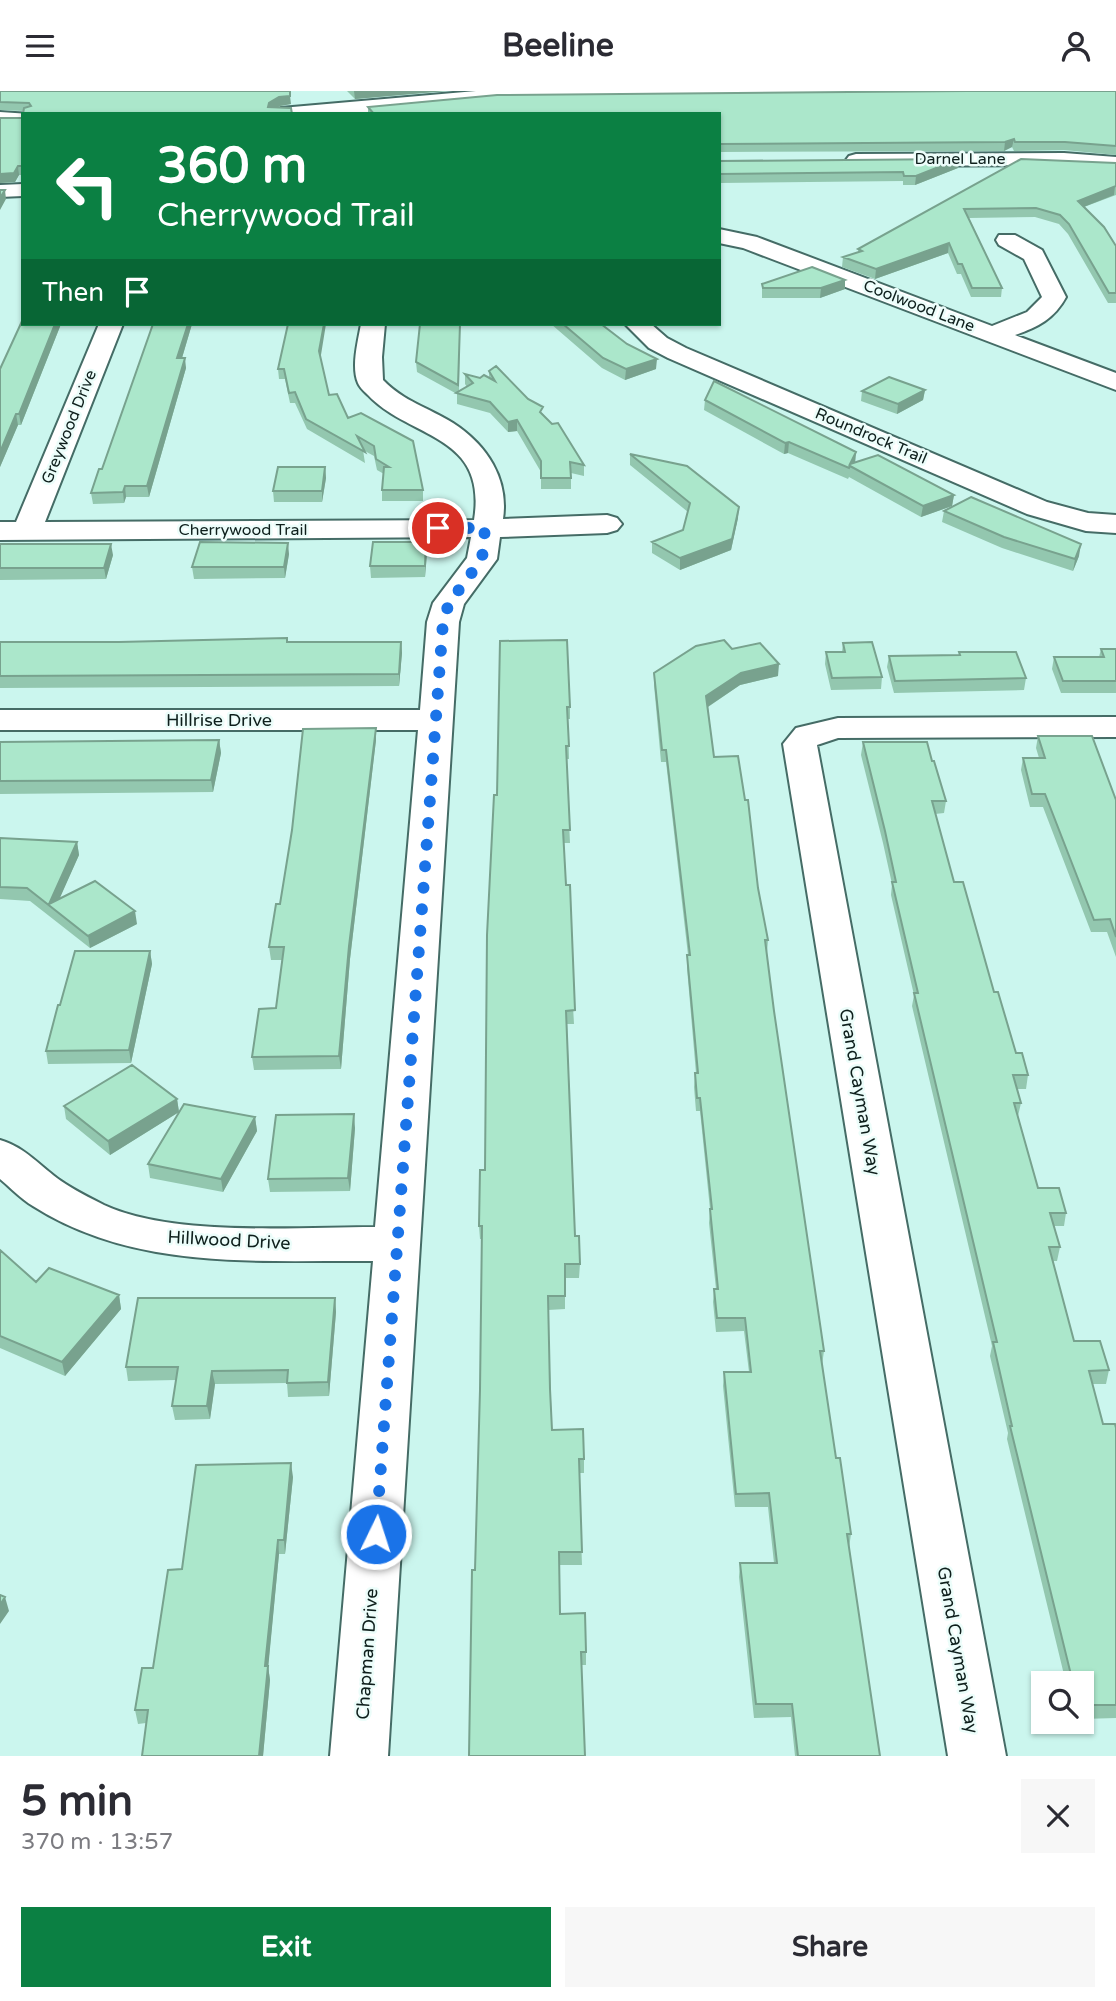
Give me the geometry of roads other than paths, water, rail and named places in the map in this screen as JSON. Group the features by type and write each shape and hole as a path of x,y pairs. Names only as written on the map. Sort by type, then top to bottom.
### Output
{"street":[{"path":"313,91 331,112 498,95 965,91"},
{"path":"0,118 21,118"},
{"name":"Darnel Lane","path":"830,160 1063,159 1116,163"},
{"path":"0,191 21,190"},
{"name":"Coolwood Lane","path":"721,236 749,242 1116,382"},
{"path":"992,334 1036,317 1049,309 1054,297 1034,255 1007,240"},
{"name":"Greywood Drive","path":"14,531 110,326"},
{"name":"Chapman Drive","path":"359,1756 443,622 449,603 482,559 491,502 483,468 460,442 442,428 387,400 370,381 369,357 373,326"},
{"name":"Roundrock Trail","path":"639,326 658,343 677,353 1037,508 1086,522 1116,524"},
{"name":"Cherrywood Trail","path":"14,531 556,528 607,524"},
{"name":"Hillrise Drive","path":"0,720 437,720"},
{"name":"Grand Cayman Way","path":"977,1756 800,744 808,735 838,728 1116,727"},
{"name":"Hillwood Drive","path":"0,1155 47,1194 89,1217 135,1233 208,1243 398,1244"}]}
